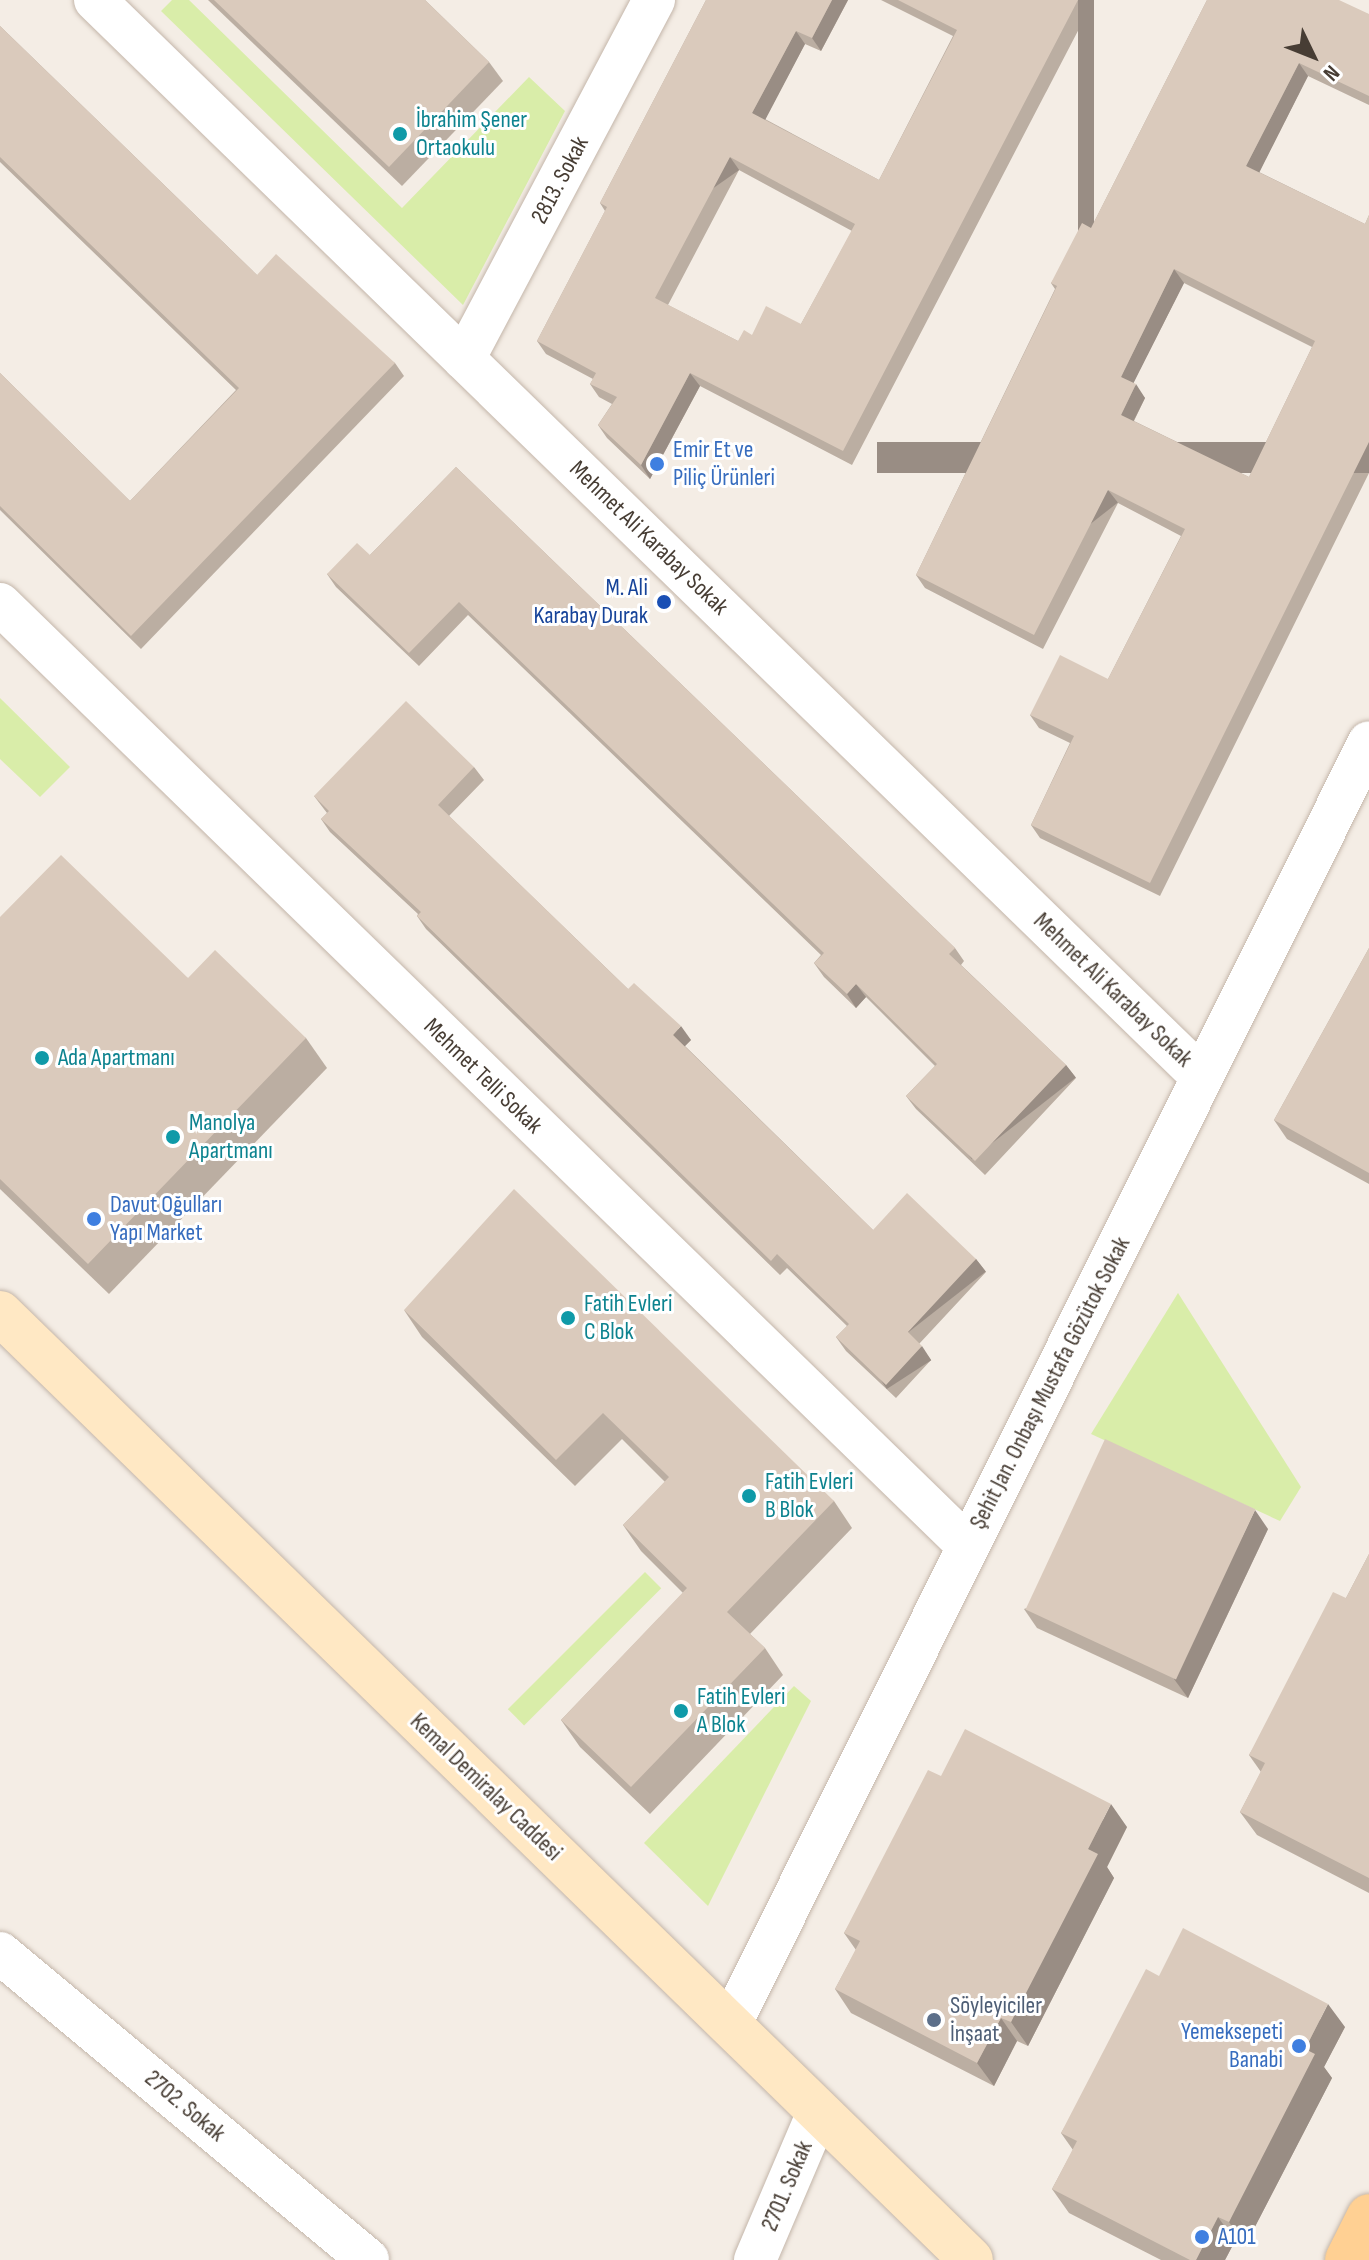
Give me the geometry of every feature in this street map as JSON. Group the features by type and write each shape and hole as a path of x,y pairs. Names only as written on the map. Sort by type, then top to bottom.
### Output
{"main road":[{"path":"1347,2260 1369,2216"}],"street":[{"name":"Mehmet Ali Karabay Sokak","path":"95,0 1202,1077"},
{"name":"2813. Sokak","path":"464,359 654,0"},
{"name":"Mehmet Telli Sokak","path":"0,604 968,1546"},
{"name":"Şehit Jan. Onbaşı Mustafa Gözütok Sokak","path":"730,2025 1369,742"},
{"name":"Kemal Demiralay Caddesi","path":"0,1313 971,2260"},
{"name":"2702. Sokak","path":"0,1953 368,2260"},
{"name":"2701. Sokak","path":"755,2260 818,2112"}],"green space":[{"path":"172,0 189,0 402,208 529,77 565,111 463,305 161,11"},
{"path":"0,698 70,767 40,797 0,759"},
{"path":"1178,1293 1301,1487 1280,1521 1091,1434"},
{"path":"645,1572 661,1588 524,1725 508,1709"},
{"path":"794,1686 811,1701 708,1906 644,1843"}],"building":[{"name":"İbrahim Şener Ortaokulu","path":"214,0 425,0 489,62 389,167"},
{"path":"706,0 832,0 812,38 796,31 752,113 879,180 957,30 898,0 1078,0 843,451 690,373 641,465 598,425 617,397 590,384 596,373 537,341 607,207 600,203","holes":["730,157 855,224 801,324 766,306 752,335 744,330 738,341 655,298"]},
{"path":"1207,0 1339,0 1369,14 1369,96 1299,63 1246,166 1365,224 1369,215 1369,442 1150,883 1031,825 1074,736 1030,715 1060,655 1108,679 1185,529 1108,490 1034,635 916,575 1057,286 1051,283 1082,223 1091,228","holes":["1174,269 1315,341 1249,477 1121,415 1136,384 1121,377"]},
{"path":"0,26 257,275 276,254 395,363 131,636 0,506 0,373 130,501 239,388 0,157"},
{"path":"456,467 955,948 949,954 1066,1065 975,1161 906,1096 937,1064 856,984 847,994 814,963 824,953 459,602 409,653 327,574 357,543 370,555"},
{"path":"406,701 474,767 438,805 628,989 634,983 681,1026 673,1035 873,1230 907,1193 976,1259 908,1332 922,1346 886,1385 836,1337 849,1324 777,1254 771,1261 417,916 421,912 321,819 329,811 314,796"},
{"path":"61,855 188,978 215,950 306,1038 88,1264 0,1179 0,917"},
{"path":"1369,948 1369,1173 1274,1120"},
{"path":"514,1189 834,1501 727,1612 765,1648 631,1787 561,1720 687,1588 623,1525 669,1477 603,1413 556,1460 404,1310"},
{"path":"1105,1439 1255,1509 1176,1680 1026,1609"},
{"path":"1369,1554 1369,1878 1240,1812 1265,1763 1249,1755 1333,1592 1346,1598"},
{"path":"965,1729 1111,1804 1088,1849 1098,1854 1011,2022 1001,2018 977,2063 835,1989 860,1941 844,1933 928,1770 941,1776"},
{"path":"1183,1928 1328,2004 1305,2049 1315,2054 1229,2222 1218,2217 1196,2260 1190,2260 1052,2189 1077,2141 1061,2133 1146,1969 1159,1976"}],"place":[{"name":"İbrahim Şener Ortaokulu","path":"400,134"},
{"name":"Emir Et ve Piliç Ürünleri","path":"657,464"},
{"name":"M. Ali Karabay Durak","path":"664,602"},
{"name":"Ada Apartmanı","path":"42,1058"},
{"name":"Manolya Apartmanı","path":"173,1137"},
{"name":"Davut Oğulları Yapı Market","path":"94,1219"},
{"name":"Fatih Evleri C Blok","path":"568,1318"},
{"name":"Fatih Evleri B Blok","path":"749,1496"},
{"name":"Fatih Evleri A Blok","path":"681,1711"},
{"name":"Söyleyiciler İnşaat","path":"934,2020"},
{"name":"Yemeksepeti Banabi","path":"1299,2046"},
{"name":"A101","path":"1202,2237"}]}
